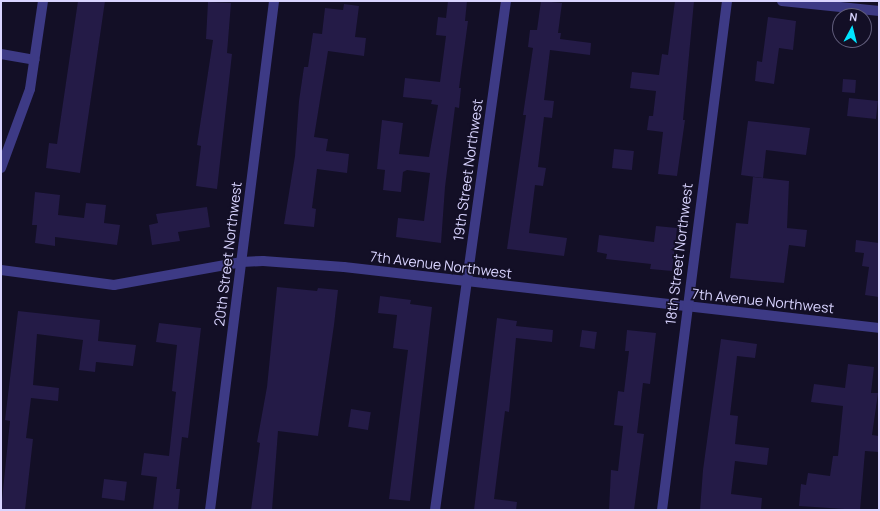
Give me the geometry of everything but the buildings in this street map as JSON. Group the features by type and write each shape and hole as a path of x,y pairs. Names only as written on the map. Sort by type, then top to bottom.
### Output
{"street":[{"path":"1,168 30,89 43,1"},
{"name":"20th Street Northwest","path":"210,510 274,1"},
{"name":"19th Street Northwest","path":"435,510 506,1"},
{"name":"18th Street Northwest","path":"662,510 686,307 726,1"},
{"path":"782,1 879,11"},
{"path":"1,54 34,60"},
{"name":"7th Avenue Northwest","path":"1,270 114,285 242,262 344,267 879,328"}]}
